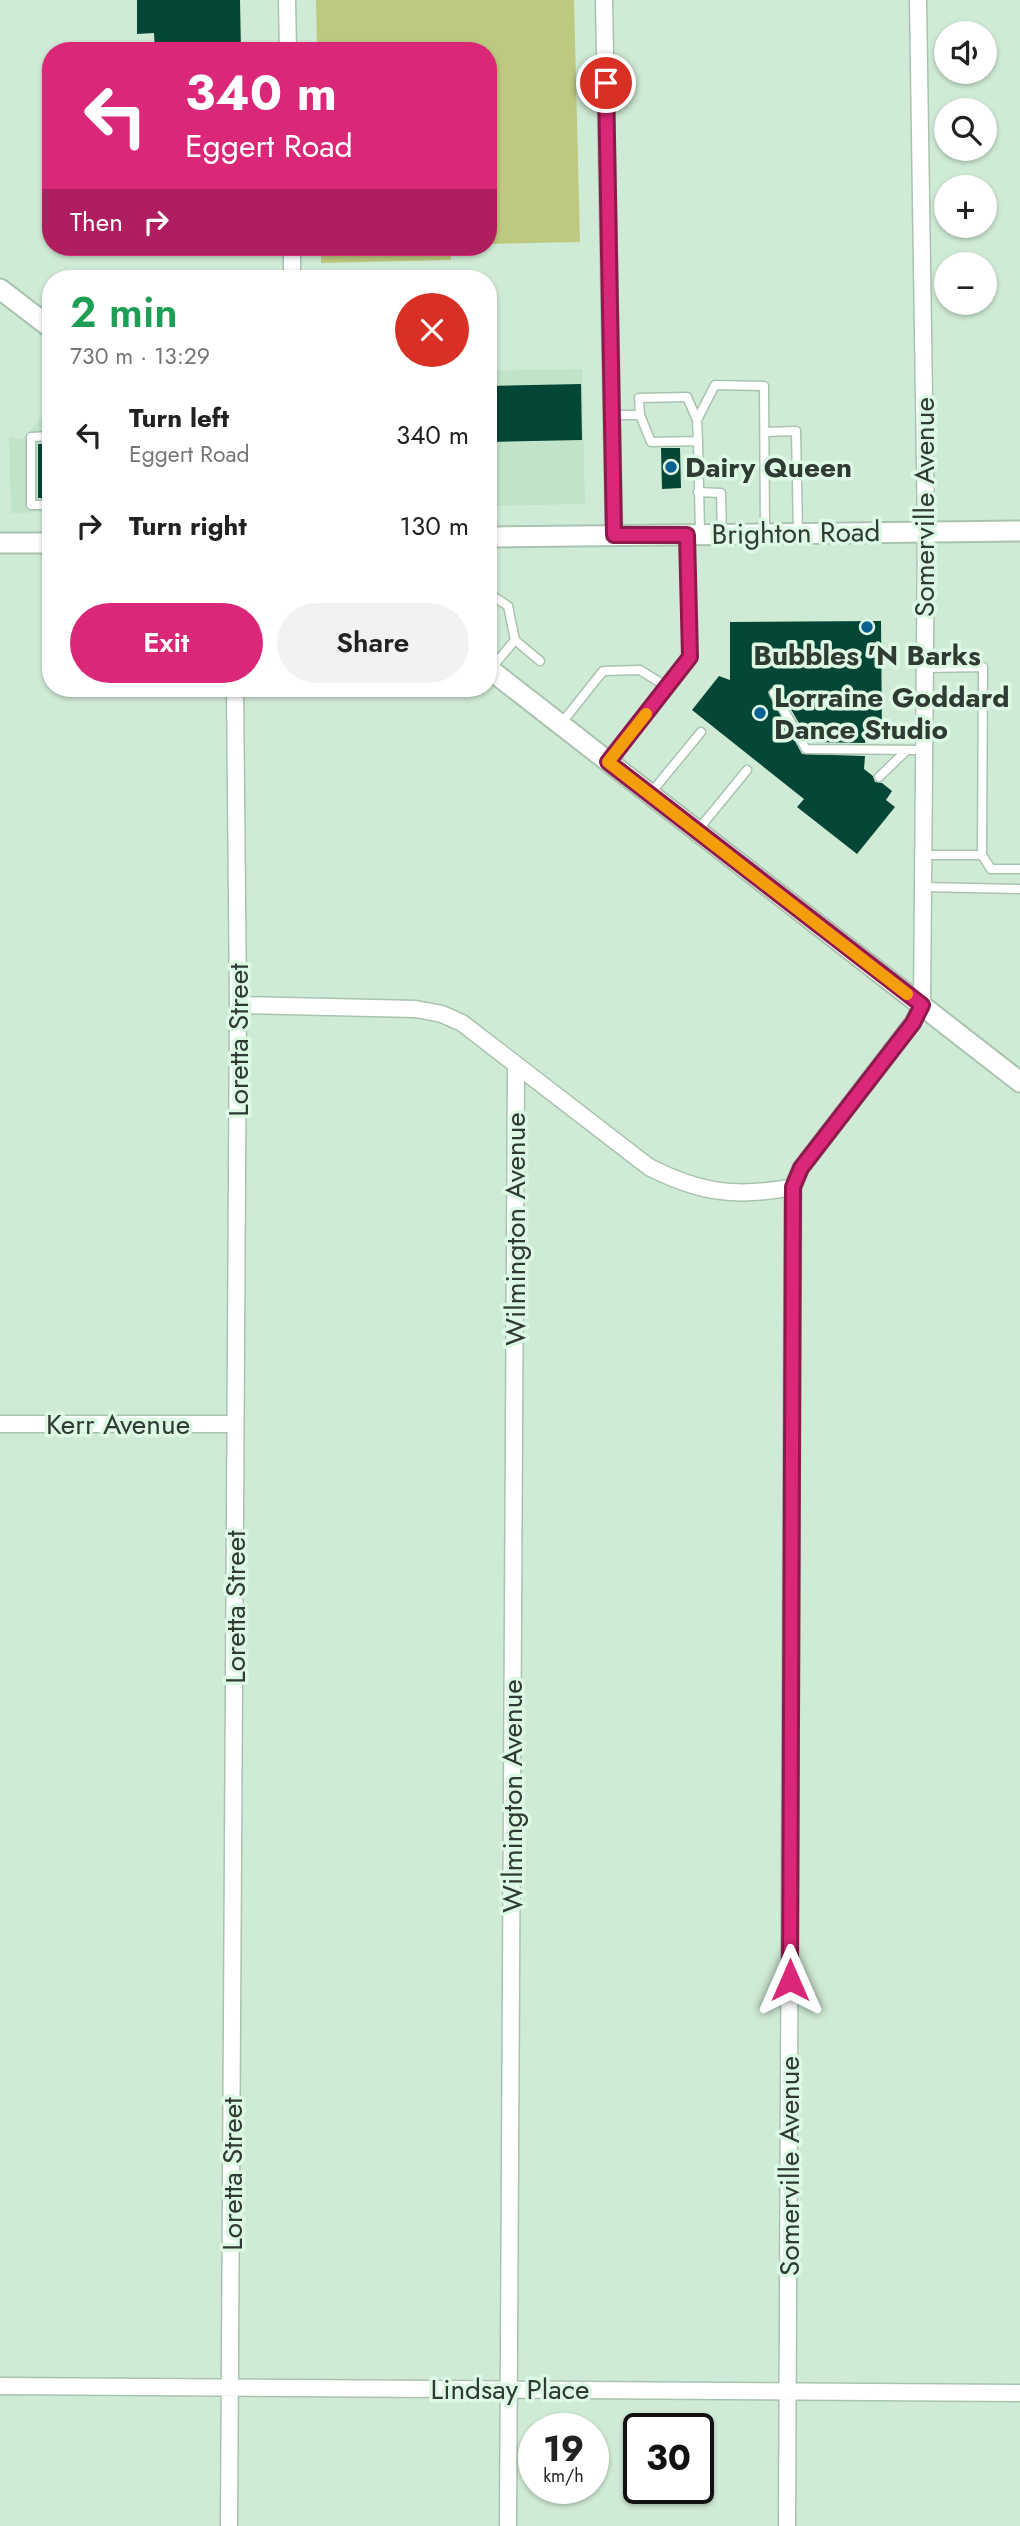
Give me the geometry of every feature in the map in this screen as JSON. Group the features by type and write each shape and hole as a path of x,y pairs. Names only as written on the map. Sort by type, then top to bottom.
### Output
{"street":[{"path":"287,0 288,42"},
{"path":"604,0 614,535"},
{"name":"Somerville Avenue","path":"787,2526 793,1187 801,1168 913,1023 922,1005 926,532 918,0"},
{"path":"0,289 42,321"},
{"name":"Brighton Road","path":"497,537 1020,531"},
{"path":"0,543 42,543"},
{"path":"497,675 1020,1082"},
{"name":"Loretta Street","path":"229,2526 238,1005 235,697"},
{"path":"238,1005 416,1009 442,1014 461,1023 649,1167 676,1181 704,1190 734,1194 764,1193 793,1187"},
{"name":"Wilmington Avenue","path":"508,2526 516,1066"},
{"name":"Kerr Avenue","path":"0,1424 235,1424"},
{"name":"Lindsay Place","path":"0,2386 1020,2393"}],"lane":[{"path":"697,420 715,385 764,386 765,534"},
{"path":"608,762 690,657 693,535 698,492 698,441 697,420 687,397 639,398 640,415 651,442 698,441"},
{"path":"611,415 640,415"},
{"path":"765,432 796,431 798,534"},
{"path":"42,436 31,437 31,505 42,505"},
{"path":"698,492 721,493 722,534"},
{"path":"497,599 508,606 515,640 540,661"},
{"path":"497,660 515,640"},
{"path":"925,668 983,667 982,855 991,869 1020,869"},
{"path":"561,725 603,671 640,670 667,687"},
{"path":"774,693 806,749 924,750"},
{"path":"650,794 701,732"},
{"path":"879,778 907,750"},
{"path":"697,831 747,770"},
{"path":"923,855 982,855"},
{"path":"923,887 1020,889"}],"shaded area":[{"path":"582,369 585,504 497,506 497,371"},
{"path":"42,417 42,512 11,513 9,436 22,440"}],"green space":[{"path":"316,0 574,0 580,242 497,244 497,42 317,42"},
{"path":"321,256 451,256 451,260 321,263"}],"building":[{"path":"137,0 240,0 241,42 154,42 154,33 137,34"},
{"path":"581,384 582,440 497,442 497,386"},
{"path":"38,444 42,444 42,498 38,498"},
{"name":"Dairy Queen","path":"661,448 680,448 681,488 662,489"},
{"path":"881,621 882,738 865,738 865,743 810,742 779,689 773,687 768,692 802,754 865,756 864,769 873,776 875,782 882,783 892,791 886,800 895,807 857,854 797,807 804,799 692,710 719,676 730,680 730,622"}],"slow traffic":[{"path":"646,714 608,762 907,994"}],"place":[{"name":"Dairy Queen","path":"671,467"},
{"name":"Bubbles 'N Barks","path":"867,627"},
{"name":"Lorraine Goddard Dance Studio","path":"760,713"}],"route":[{"path":"606,83 614,535 687,535 690,657 608,762 922,1005 913,1023 801,1168 793,1187 790,1980"}]}
